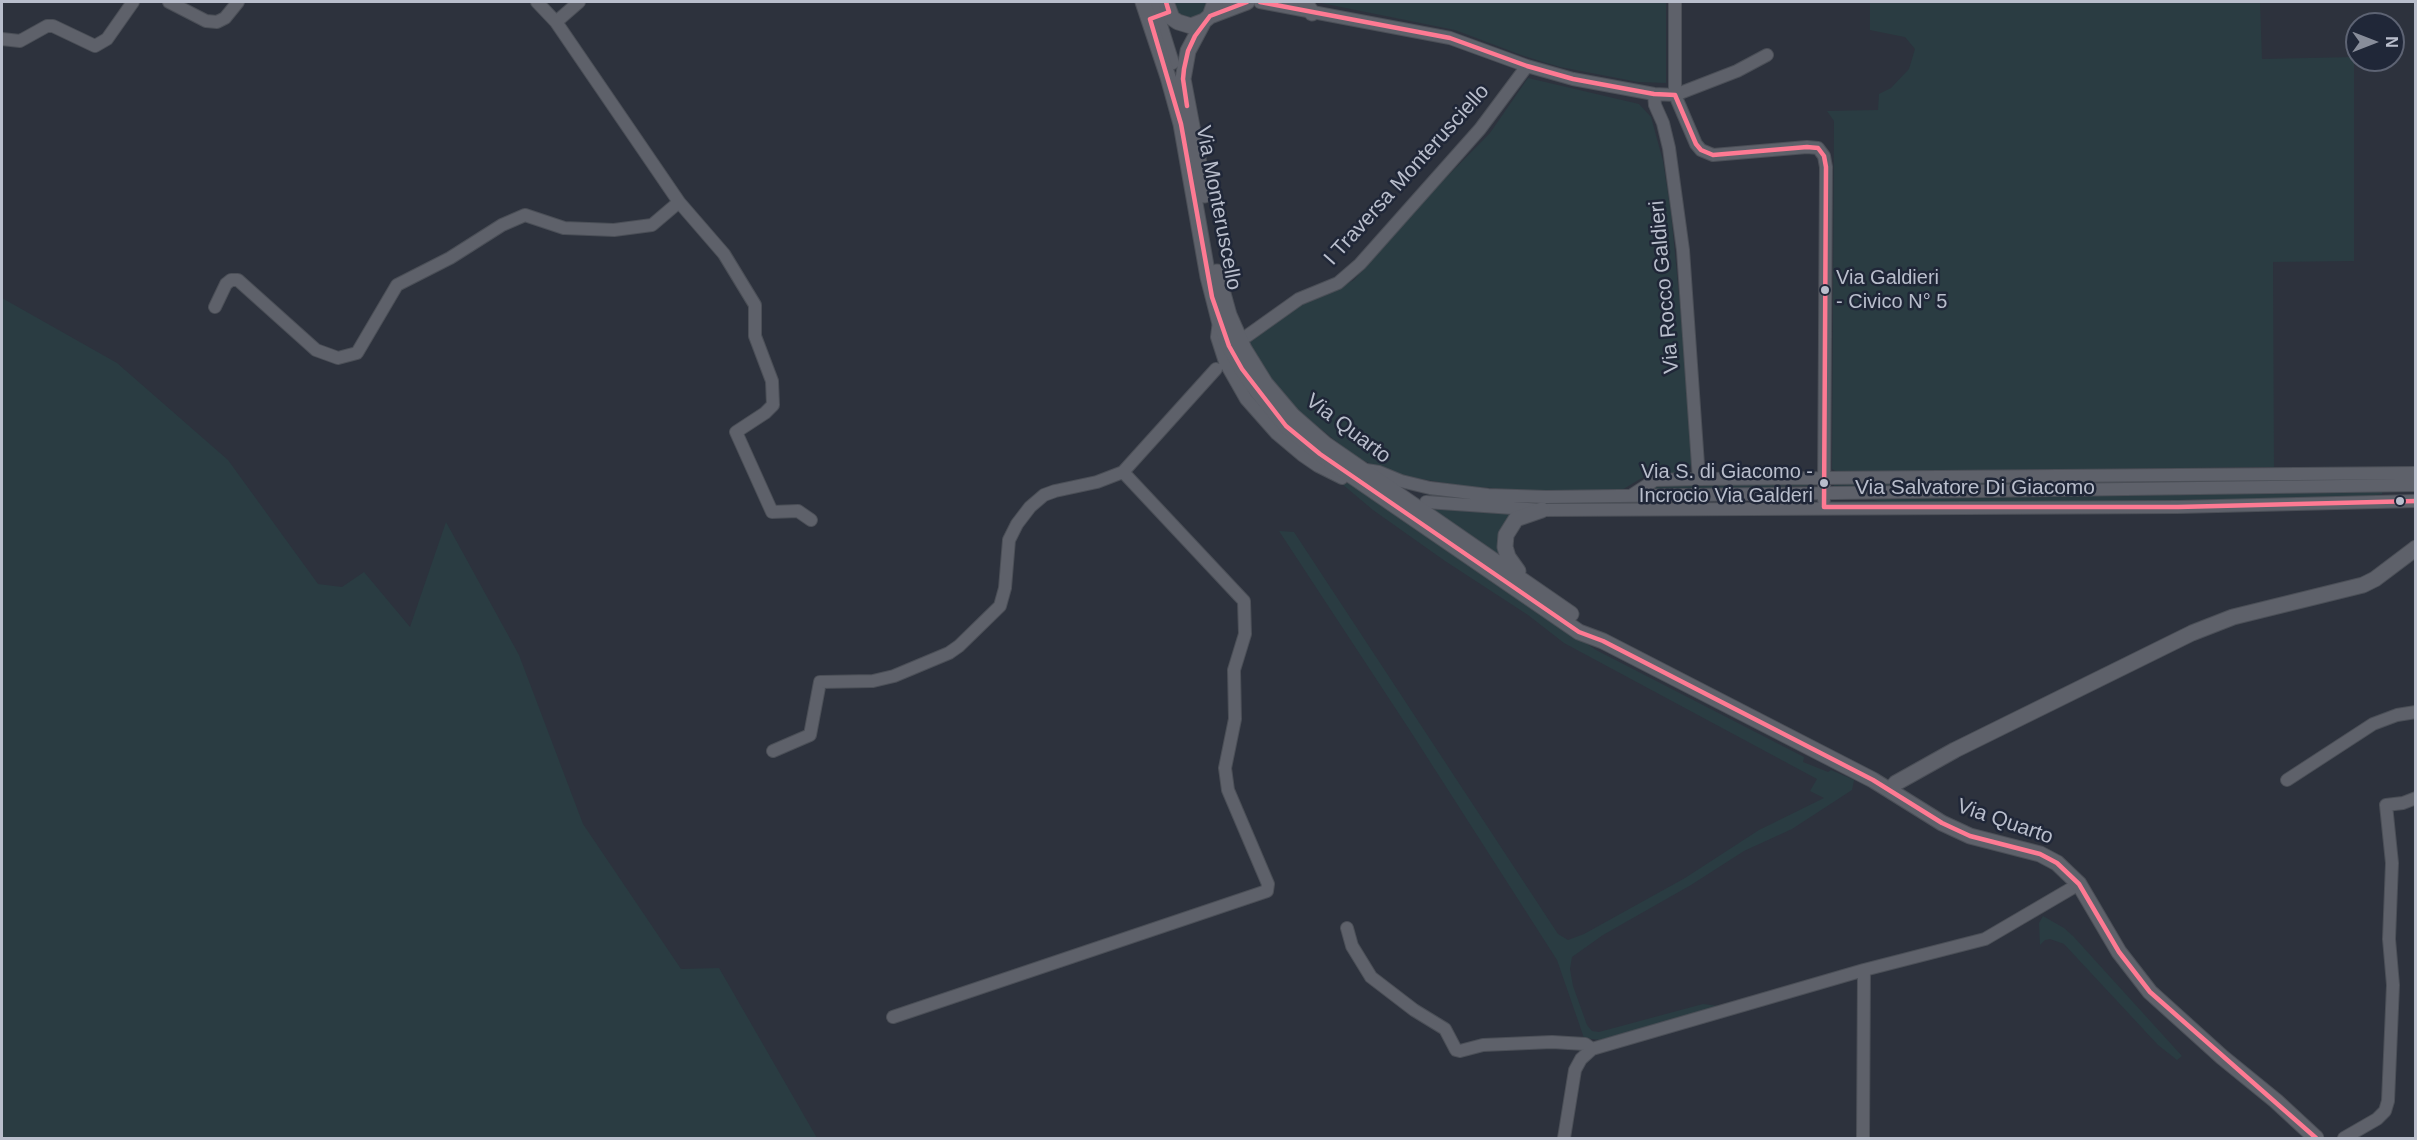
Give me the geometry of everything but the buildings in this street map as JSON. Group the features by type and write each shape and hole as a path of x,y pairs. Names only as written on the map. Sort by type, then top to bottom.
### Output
{"street":[{"path":"2,39 20,41 47,26 53,26 63,28 95,46 107,39 133,2"},
{"path":"169,2 206,21 217,22 225,18 238,2"},
{"path":"537,2 556,22 679,202 724,254 755,305 755,336 772,381 773,405 736,432 772,512 798,511 811,520"},
{"path":"556,22 579,2"},
{"name":"Via Monteruscello","path":"1143,2 1160,10 1208,277 1219,320"},
{"path":"1160,10 1178,22 1191,26 1210,13 1247,2"},
{"path":"1260,2 1309,7 1450,38 1527,66 1573,79 1654,94 1675,95 1737,71 1767,54"},
{"path":"1675,2 1675,95 1692,137 1701,150 1719,156 1812,147 1818,148 1824,156 1826,167 1824,507"},
{"path":"1160,10 1173,63"},
{"name":"Via Quarto","path":"1210,13 1188,51 1183,79 1202,174 1216,270 1229,315 1252,365 1278,401 1308,430 1584,623 1603,641"},
{"name":"I Traversa Monterusciello","path":"1247,336 1299,299 1338,283 1360,264 1480,129 1527,66"},
{"name":"Via Rocco Galdieri","path":"1654,94 1655,105 1668,141 1683,250 1699,479"},
{"path":"215,308 226,284 231,280 238,280 316,350 338,358 357,353 397,285 450,258 502,225 525,215 564,228 614,230 652,225 679,202"},
{"path":"1219,320 1217,337 1225,362 1246,399 1277,434 1302,455 1342,478"},
{"name":"Via Quarto","path":"1219,320 1229,346 1257,392 1286,426 1304,442 1579,632 1603,641 1890,790 1929,816 1956,830 2049,858 2057,863 2079,884 2119,952 2150,992 2316,1138"},
{"path":"773,751 810,735 819,682 873,681 894,676 949,653 958,646 1000,606 1005,588 1009,540 1017,524 1030,507 1044,495 1097,482 1123,472 1216,369"},
{"name":"Via Salvatore Di Giacomo","path":"1366,470 1430,488 1488,495 1545,497 2415,485"},
{"path":"893,1017 1267,891 1268,884 1228,790 1225,768 1235,719 1234,670 1245,634 1244,601 1123,472"},
{"name":"Via Salvatore Di Giacomo","path":"1631,496 1655,480 2415,472"},
{"name":"Via Salvatore Di Giacomo","path":"1426,502 1542,510 2178,507 2415,501"},
{"path":"1522,580 1517,568 1508,557 1505,547 1506,535 1516,519 1542,510"},
{"path":"1890,790 1896,783 1955,750 2192,633 2233,617 2363,585 2375,579 2415,548"},
{"path":"2287,780 2373,724 2397,715 2415,712"},
{"path":"2344,1138 2377,1119 2385,1111 2388,1101 2393,984 2389,939 2392,863 2386,805 2403,803 2415,798"},
{"path":"1564,1138 1575,1070 1581,1059 1592,1049 1864,970 1985,939 2079,884"},
{"path":"1347,928 1352,946 1371,977 1414,1010 1445,1029 1456,1050 1483,1045 1552,1042 1585,1044 1592,1049"},
{"path":"1863,1138 1864,970"}],"shaded area":[{"path":"1172,2 1210,2 1209,8 1195,20 1177,15"},
{"path":"1316,2 1666,2 1666,83 1638,82 1560,67 1455,30"},
{"path":"1870,2 2260,2 2262,59 2345,57 2345,72 2354,72 2354,261 2273,262 2274,467 1837,472 1832,469 1834,121 1827,111 1878,110 1879,94 1891,88 1909,69 1915,49 1905,37 1870,30"},
{"path":"1528,78 1639,104 1651,117 1663,161 1671,213 1683,336 1692,460 1690,468 1684,474 1647,475 1620,491 1548,492 1464,486 1409,477 1382,469 1356,457 1286,401 1246,344 1302,304 1354,280 1419,205 1490,133"},
{"path":"2,298 117,363 228,460 318,584 342,587 364,572 410,627 446,522 519,655 583,824 681,969 719,968 817,1138 2,1138"},
{"path":"1345,476 1470,565 1596,650 1804,757 1803,762 1854,780 1852,790 1792,829 1744,851 1691,885 1603,935 1572,957 1570,969 1573,986 1587,1025 1592,1031 1599,1032 1703,1004 1719,1006 1600,1040 1584,1038 1557,960 1279,531 1294,532 1558,934 1568,940 1584,934 1685,878 1759,830 1824,798 1810,791 1817,779 1564,643 1528,615 1445,561 1373,510 1342,484"},
{"path":"2378,477 2378,480 1834,486 1834,483"},
{"path":"1810,483 1809,486 1655,490 1654,485"},
{"path":"2382,491 2382,494 2360,498 1891,503 1847,498"},
{"path":"1426,503 1434,509 1515,514 1501,554 1498,556 1425,507"},
{"path":"2043,916 2073,936 2182,1056 2177,1060 2158,1045 2064,944 2050,939 2040,945 2039,923"}],"transit line":[{"path":"1166,2 1169,12 1150,19 1181,124 1212,297 1229,346 1242,369 1286,426 1320,454 1579,632 1603,641 1873,780 1942,823 1970,836 2040,854 2057,863 2079,884 2119,952 2150,992 2316,1138"},
{"path":"1187,106 1183,79 1184,69 1188,51 1195,36 1210,16 1247,2"},
{"path":"1260,2 1450,38 1527,66 1573,79 1654,94 1675,95 1696,144 1701,150 1713,155 1818,148 1824,156 1826,167 1824,507 2178,507 2416,501"}],"place":[{"name":"Via Galdieri - Civico N° 5","path":"1825,290"},
{"name":"Via S. di Giacomo - Incrocio Via Galderi","path":"1824,483"}]}
